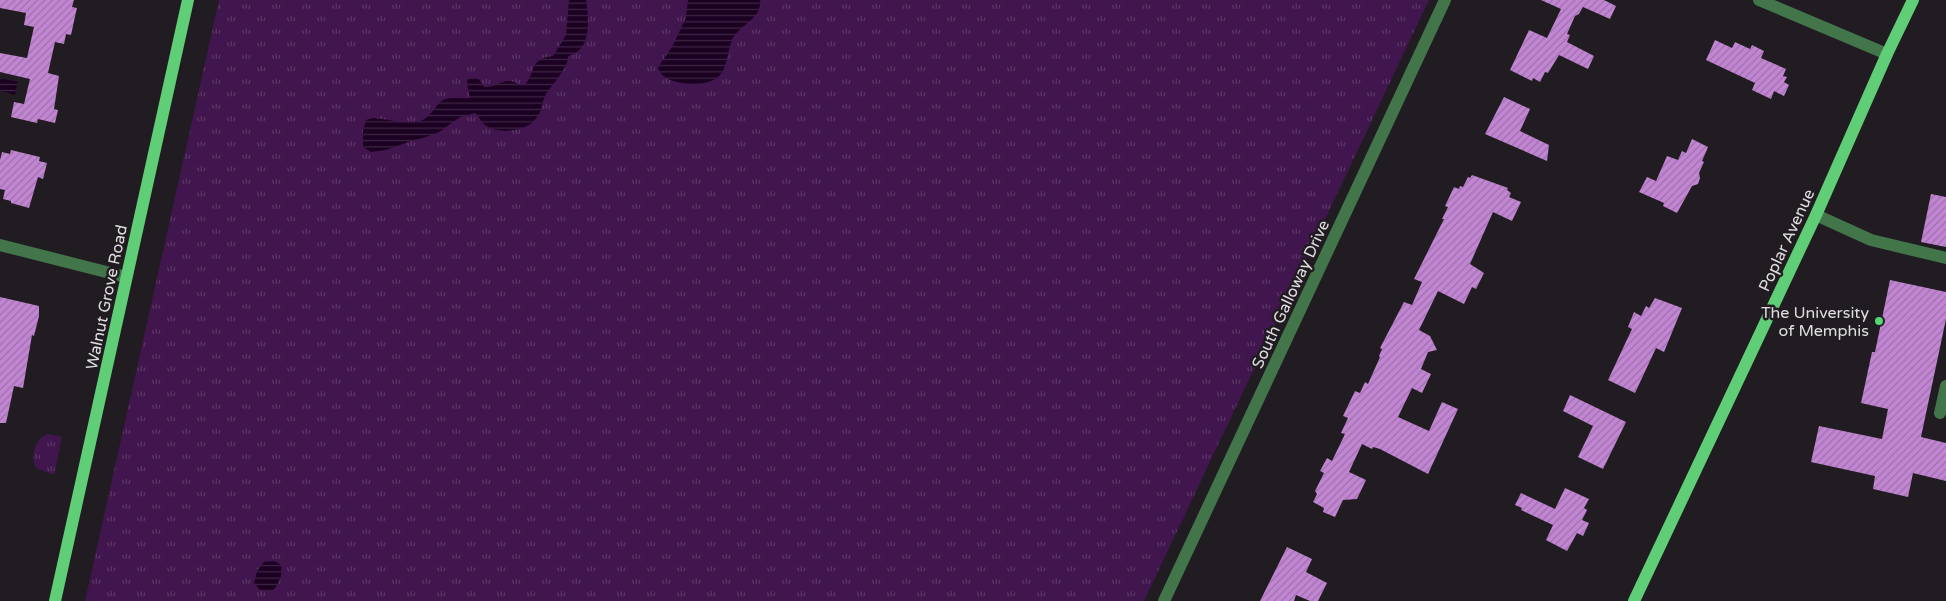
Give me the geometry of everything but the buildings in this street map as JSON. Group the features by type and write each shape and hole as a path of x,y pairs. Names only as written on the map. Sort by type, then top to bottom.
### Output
{"main road":[{"name":"Walnut Grove Road","path":"55,601 188,0"},
{"name":"Poplar Avenue","path":"1634,601 1816,215 1913,0"}],"street":[{"name":"South Galloway Drive","path":"1164,601 1445,0"},
{"path":"1759,0 1887,54"},
{"path":"1816,215 1871,240 1946,258"},
{"path":"0,245 126,277"},
{"path":"1940,413 1946,386"}],"green space":[{"path":"219,0 1429,0 1144,601 85,601"},
{"path":"48,434 62,437 54,475 36,468 34,464 34,453 37,443"}],"shaded area":[{"path":"569,0 586,0 588,25 585,41 576,53 568,56 566,66 545,96 540,112 533,122 514,130 500,130 488,127 475,113 460,117 439,132 386,150 371,152 363,147 363,131 366,120 373,118 406,122 421,121 430,115 442,101 448,98 469,98 467,80 470,78 478,78 484,87 509,81 525,85 534,66 545,57 553,56 566,35"},
{"path":"688,0 760,0 760,6 755,16 734,36 722,72 713,80 705,83 685,84 675,82 661,73 658,67 672,47 686,18"},
{"path":"0,78 18,82 15,95 0,91"},
{"path":"274,561 281,565 281,576 278,583 272,591 260,590 254,583 257,571 264,562"}],"place":[{"name":"The University of Memphis","path":"1879,321"}]}
